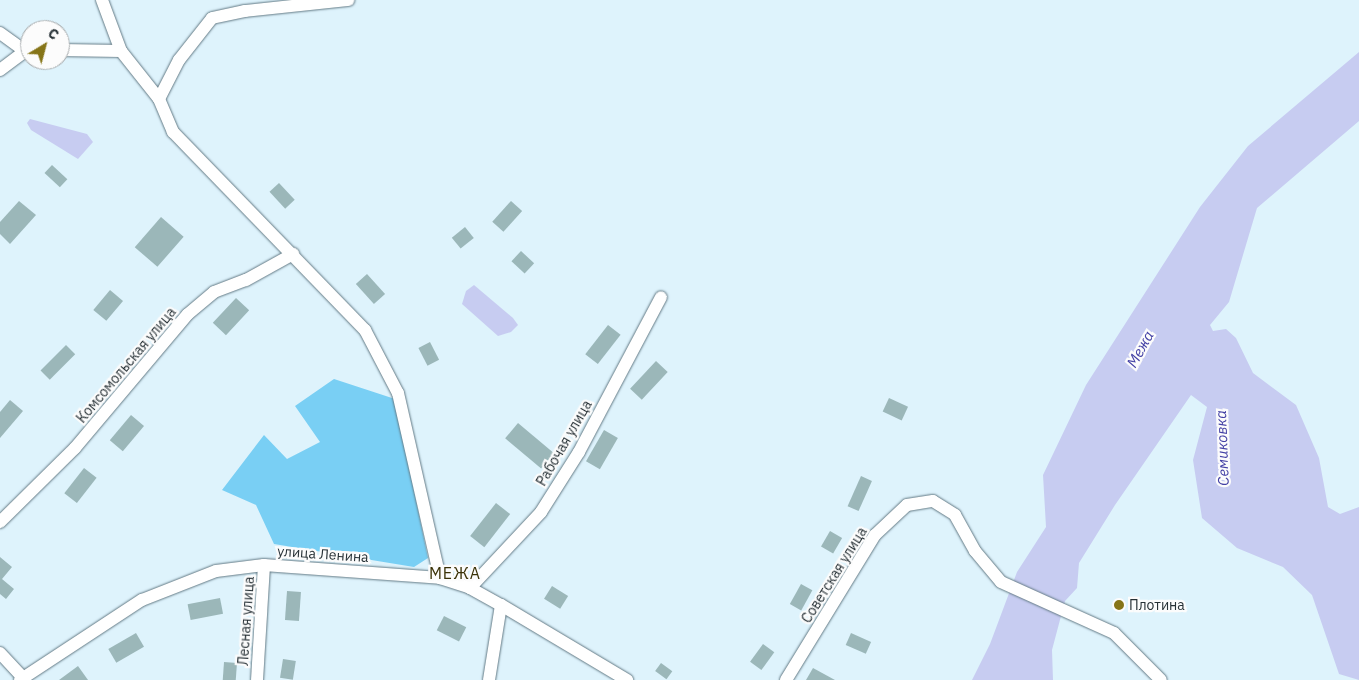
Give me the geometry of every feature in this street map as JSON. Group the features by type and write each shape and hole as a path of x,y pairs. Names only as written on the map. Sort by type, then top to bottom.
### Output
{"street":[{"path":"102,0 121,51 159,99 179,139 365,330 398,393 440,578"},
{"path":"159,99 179,60 212,18 244,12 348,0"},
{"path":"0,33 20,46"},
{"path":"70,50 121,51"},
{"path":"0,70 20,56"},
{"name":"Комсомольская улица","path":"0,522 76,448 188,314 214,292 246,280 293,254"},
{"name":"Рабочая улица","path":"470,588 541,512 579,452 662,298"},
{"name":"Советская улица","path":"786,680 875,535 907,505 933,501 955,515 975,550 1001,582 1074,613 1114,633 1161,680"},
{"name":"улица Ленина","path":"23,679 142,600 216,571 264,564 440,578 470,588 627,680"},
{"name":"Лесная улица","path":"257,680 264,564"},
{"path":"490,680 501,605"},
{"path":"0,653 23,679"}],"shaded area":[{"path":"334,379 395,399 428,558 414,567 274,544 256,505 222,490 264,435 287,459 320,442 295,406"}],"water":[{"path":"1359,52 1359,121 1257,208 1229,302 1210,325 1213,331 1226,329 1236,338 1253,373 1296,405 1319,458 1328,507 1340,514 1359,507 1359,680 1339,674 1312,595 1283,567 1237,548 1202,518 1193,460 1207,407 1191,395 1115,505 1079,563 1077,588 1065,601 1052,650 1053,680 972,680 990,644 1017,572 1046,527 1043,475 1086,385 1200,207 1248,146"},
{"path":"30,119 87,134 93,142 78,159 31,130 27,123"},
{"path":"474,285 513,318 518,325 511,332 498,336 462,304 466,291"}],"building":[{"path":"52,165 67,179 60,187 44,173"},
{"path":"279,183 295,200 285,209 269,192"},
{"path":"19,201 36,215 10,244 0,234 0,222"},
{"path":"511,201 522,211 503,232 492,222"},
{"path":"161,217 184,237 157,267 135,247"},
{"path":"465,227 474,238 461,249 452,238"},
{"path":"521,251 534,263 525,274 511,261"},
{"path":"367,274 385,294 374,304 356,284"},
{"path":"110,290 123,301 106,321 93,310"},
{"path":"236,298 249,310 226,335 213,323"},
{"path":"608,325 621,335 598,364 585,354"},
{"path":"430,342 439,360 427,366 418,348"},
{"path":"66,345 75,354 50,380 41,370"},
{"path":"656,361 668,372 642,400 630,389"},
{"path":"889,398 908,407 902,420 883,412"},
{"path":"10,400 23,411 0,438 0,412"},
{"path":"131,415 144,426 123,451 110,440"},
{"path":"518,423 554,453 541,469 505,438"},
{"path":"604,430 618,438 600,469 586,461"},
{"path":"84,468 97,478 77,503 64,493"},
{"path":"861,476 872,481 859,511 848,506"},
{"path":"496,503 510,514 484,547 470,536"},
{"path":"830,531 842,538 833,554 821,547"},
{"path":"0,557 12,567 2,579 14,589 6,599 0,594"},
{"path":"801,584 812,590 801,610 790,604"},
{"path":"552,586 568,596 560,609 544,599"},
{"path":"287,591 301,592 299,621 285,620"},
{"path":"220,598 223,614 191,620 188,604"},
{"path":"444,616 466,627 459,642 437,630"},
{"path":"136,633 144,647 116,663 108,649"},
{"path":"851,633 871,642 866,654 846,645"},
{"path":"763,644 774,652 761,670 750,662"},
{"path":"283,659 296,661 293,680 280,678"},
{"path":"224,662 237,663 236,680 223,680"},
{"path":"661,663 672,671 666,679 655,671"},
{"path":"78,666 88,680 59,680"},
{"path":"813,668 835,680 806,680"}],"place":[{"name":"Плотина","path":"1119,605"}],"district":[{"name":"МЕЖА","path":"455,573"}],"water label":[{"name":"Межа","path":"1140,349"},
{"name":"Семиковка","path":"1222,448"}]}
